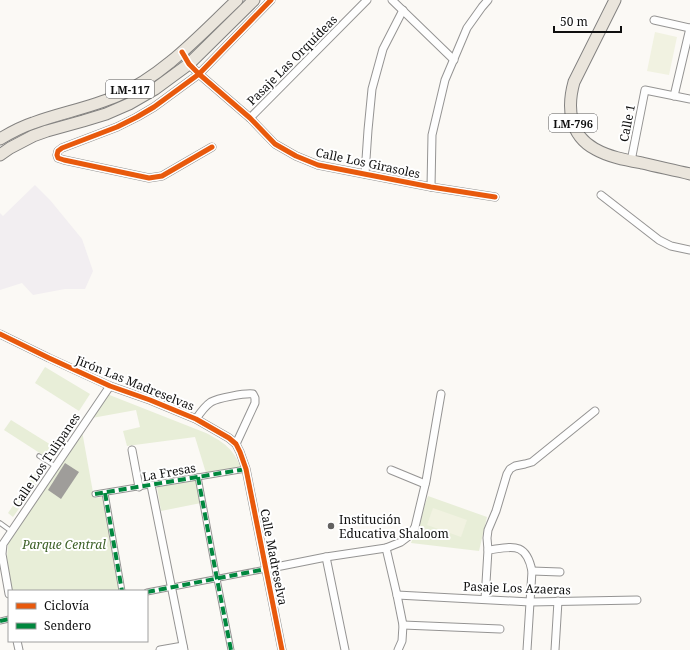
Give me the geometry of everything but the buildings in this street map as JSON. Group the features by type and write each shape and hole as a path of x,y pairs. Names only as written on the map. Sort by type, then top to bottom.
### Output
{"main road":[{"name":"LM-117","path":"0,139 31,123 94,105 118,95 150,77 172,61 237,0"},
{"name":"LM-117","path":"0,155 33,136 95,118 123,106 155,89 189,64 254,0"},
{"name":"LM-796","path":"615,0 574,82 571,92 570,109 574,127 586,143 603,153 631,161 690,174"}],"street":[{"path":"212,147 162,176 149,178 64,160 58,158 57,155 58,151 62,148 117,127 154,107 199,74 271,0"},
{"name":"Pasaje Las Orquídeas","path":"250,118 367,0"},
{"path":"393,0 454,60"},
{"path":"431,187 432,136 445,80 467,28 488,0"},
{"path":"365,174 372,89 383,49 403,10"},
{"path":"654,20 690,28 674,96 690,99"},
{"name":"Calle Los Girasoles","path":"182,52 189,64 199,74 250,118 275,144 296,156 318,165 431,187 495,197"},
{"name":"Calle 1","path":"631,161 645,90 674,96"},
{"path":"601,195 659,240 671,246 690,250"},
{"name":"Jirón Las Madreselvas","path":"0,334 110,386 150,400 196,419 229,438 236,444"},
{"name":"Calle Los Tulipanes","path":"8,590 2,554 3,544 110,386"},
{"path":"196,419 206,406 218,399 252,394 256,400 236,444 246,469"},
{"path":"148,592 326,557 386,548 401,542 409,536 415,527 425,484 441,394"},
{"path":"485,599 488,530 496,511 507,474 510,469 515,466 532,462 595,411"},
{"path":"132,450 139,487"},
{"name":"La Fresas","path":"95,494 246,469"},
{"name":"Calle Madreselva","path":"246,469 282,650"},
{"path":"391,470 425,484"},
{"path":"198,477 230,650"},
{"path":"152,485 183,648 160,650"},
{"path":"105,493 122,590"},
{"path":"488,550 515,547 522,550 530,560 532,571 527,650"},
{"path":"386,548 403,625 402,641 398,650"},
{"path":"326,557 345,650"},
{"path":"532,571 560,572"},
{"name":"Pasaje Los Azaeras","path":"397,595 530,602 637,600"},
{"path":"555,650 558,602"},
{"path":"403,625 500,629"}],"lane":[{"path":"39,456 55,466"},
{"path":"0,523 11,531"}],"shaded area":[{"path":"35,185 50,200 82,239 93,271 85,289 65,289 33,295 22,283 0,290 0,213 3,216"}],"green space":[{"path":"655,32 677,37 669,75 647,71"},
{"path":"45,367 90,394 79,411 35,383"},
{"path":"107,394 206,433 223,443 234,455 241,467 206,473 195,437 127,446 123,431 140,427 136,410 92,418"},
{"path":"11,420 56,448 49,459 4,430"},
{"name":"Parque Central","path":"82,431 94,498 103,497 119,590 11,590 7,557 8,544"},
{"path":"37,471 43,475 13,517 8,513"},
{"path":"196,479 201,503 161,511 157,487"},
{"path":"428,496 487,517 479,551 411,543"},
{"path":"433,508 467,520 461,537 427,525"}],"marked path":[{"path":"95,494 246,469"},
{"path":"198,477 231,650"},
{"path":"105,493 122,590"},
{"path":"148,592 266,569"},
{"path":"0,621 8,619"}],"cycle path":[{"path":"212,147 162,176 149,178 64,160 58,158 57,155 58,151 62,148 117,127 154,107 199,74 271,0"},
{"path":"182,52 189,64 199,74 250,118 275,144 296,156 318,165 431,187 495,197"},
{"path":"0,334 110,386 150,400 196,419 229,438 236,444 246,469 282,650"}],"place":[{"name":"Institución Educativa Shaloom","path":"331,526"}]}
